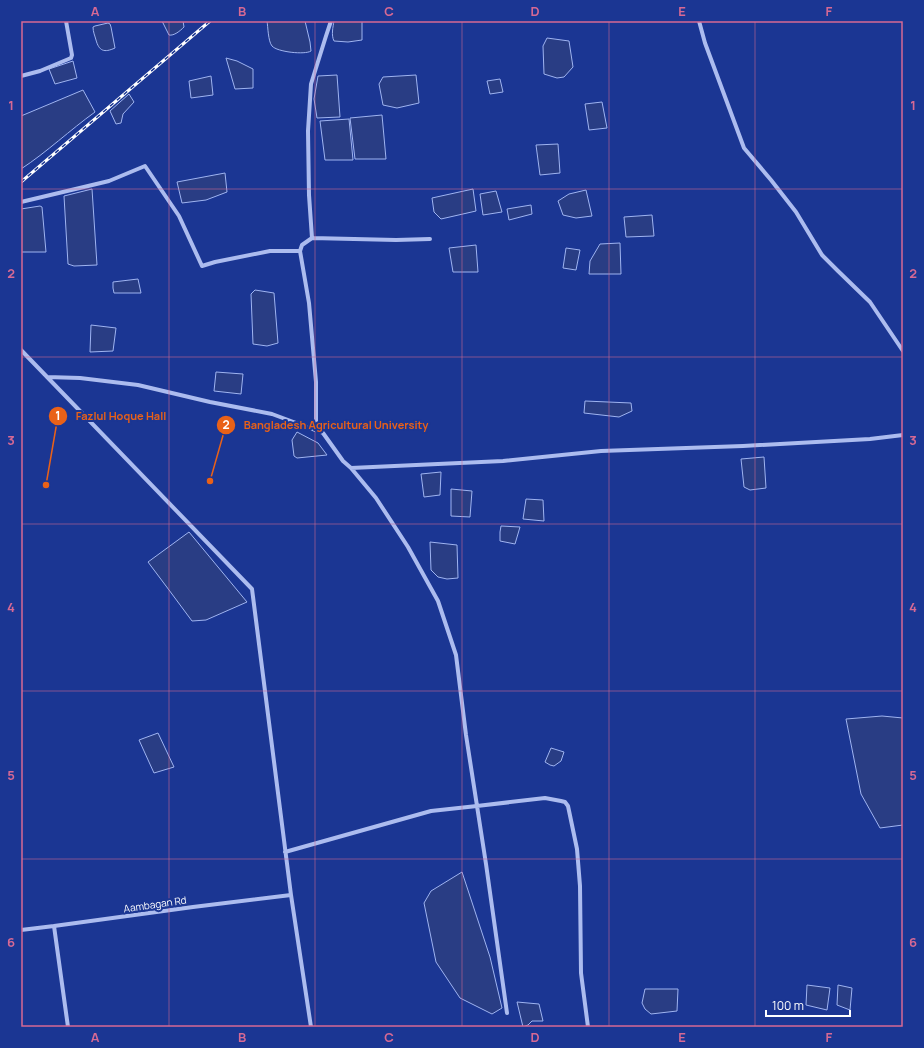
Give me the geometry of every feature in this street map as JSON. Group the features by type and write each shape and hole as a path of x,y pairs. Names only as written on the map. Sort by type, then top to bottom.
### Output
{"street":[{"path":"21,76 40,71 71,58 72,55 66,21"},
{"path":"312,238 309,195 308,131 311,84 331,21"},
{"path":"699,21 705,43 744,148 796,212 822,255 870,302 903,351"},
{"path":"21,202 109,181 145,166 179,216 202,266 215,262 270,252 300,251"},
{"path":"316,430 316,374 309,304 300,251 302,245 312,238 396,240 430,239"},
{"path":"21,350 252,589 285,852 311,1027"},
{"path":"48,377 80,378 138,385 210,402 272,414 316,430 323,433 344,461 376,498 408,547 438,601 456,655 466,735 507,1013"},
{"path":"350,468 503,461 601,452 870,439 903,435"},
{"path":"285,852 431,811 545,798 566,802 578,849 581,973 588,1027"},
{"name":"Aambagan Rd","path":"21,930 291,895"},
{"path":"54,926 68,1027"}],"water":[{"path":"162,21 183,21 184,27 179,32 169,35"},
{"path":"267,21 305,21 311,51 297,53 279,50 272,46 268,34"},
{"path":"334,21 362,21 362,40 348,42 334,41 332,34"},
{"path":"108,23 111,27 115,48 105,51 100,49 97,44 93,27"},
{"path":"547,38 569,41 573,67 564,77 557,78 544,74 543,46"},
{"path":"226,58 237,61 253,69 253,88 235,89"},
{"path":"73,61 77,78 55,84 49,69"},
{"path":"337,75 340,117 317,118 314,99 318,76"},
{"path":"416,75 419,103 397,108 383,105 379,84 383,77"},
{"path":"211,76 213,95 191,98 189,81"},
{"path":"500,79 503,92 490,94 487,81"},
{"path":"83,90 95,112 21,169 21,116"},
{"path":"129,94 134,102 123,114 121,123 116,124 110,111"},
{"path":"602,102 607,128 589,130 585,104"},
{"path":"382,115 386,159 355,159 350,118"},
{"path":"349,119 353,160 325,160 320,121"},
{"path":"558,144 560,173 540,175 536,145"},
{"path":"225,173 227,192 206,200 182,203 177,182"},
{"path":"92,189 97,265 74,266 68,264 64,196"},
{"path":"473,189 476,211 441,219 434,212 432,198"},
{"path":"586,190 592,216 576,218 563,215 558,201 569,194"},
{"path":"496,191 502,212 483,215 480,194"},
{"path":"531,205 532,214 509,220 507,209"},
{"path":"42,207 46,252 21,252 21,209"},
{"path":"652,215 654,236 626,237 624,217"},
{"path":"620,243 621,274 589,274 590,261 600,244"},
{"path":"476,245 478,272 453,272 449,248"},
{"path":"566,248 580,250 576,270 563,268"},
{"path":"138,279 141,293 114,293 113,282"},
{"path":"255,290 274,293 278,343 267,346 253,344 251,294"},
{"path":"91,325 116,328 113,351 90,352"},
{"path":"216,372 243,374 241,394 214,391"},
{"path":"585,401 631,403 632,411 619,417 584,413"},
{"path":"297,432 318,443 327,455 297,458 294,456 292,440"},
{"path":"764,457 766,488 750,490 744,487 741,459"},
{"path":"441,472 440,495 424,497 421,474"},
{"path":"451,489 472,491 470,517 451,516"},
{"path":"526,499 543,500 544,521 523,519"},
{"path":"501,526 520,527 515,544 500,541"},
{"path":"189,532 247,602 206,620 192,621 148,562"},
{"path":"430,542 457,545 458,578 447,579 438,577 431,570"},
{"path":"882,716 903,718 903,825 880,828 861,794 846,719"},
{"path":"158,733 174,767 154,773 139,740"},
{"path":"551,748 564,752 561,761 554,766 545,762"},
{"path":"462,872 490,957 502,1008 492,1014 460,998 436,962 424,903 431,891"},
{"path":"807,985 830,988 827,1010 806,1005"},
{"path":"838,985 852,988 850,1010 837,1005"},
{"path":"645,989 678,989 677,1011 651,1014 645,1009 642,1003"},
{"path":"517,1002 539,1004 543,1021 532,1021 523,1027"}],"railway":[{"path":"21,182 210,21"}],"place":[{"name":"Bangladesh Agricultural University","path":"210,481"},
{"name":"Fazlul Hoque Hall","path":"46,485"}]}
